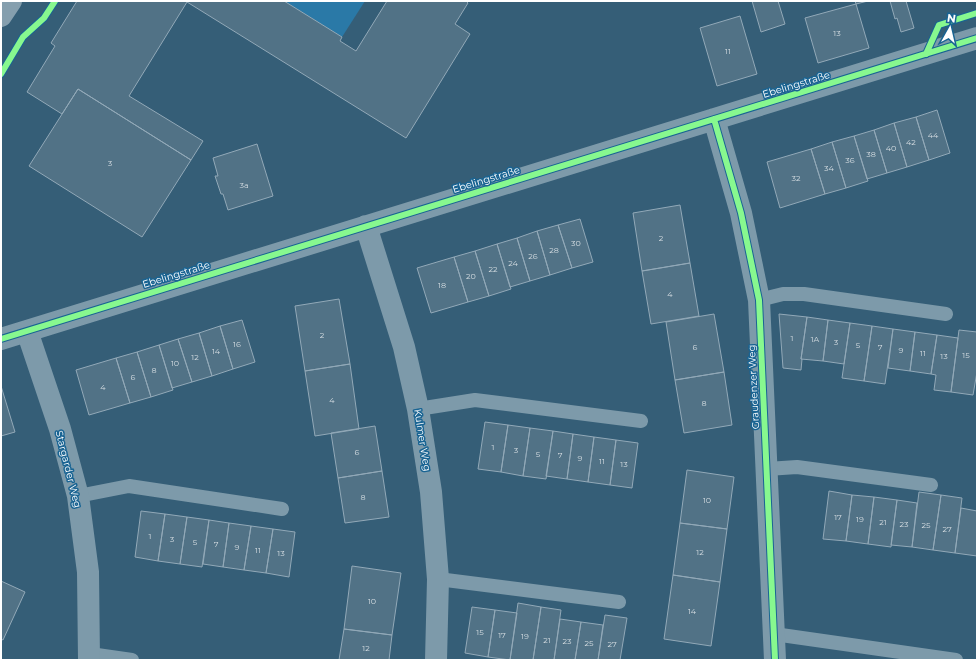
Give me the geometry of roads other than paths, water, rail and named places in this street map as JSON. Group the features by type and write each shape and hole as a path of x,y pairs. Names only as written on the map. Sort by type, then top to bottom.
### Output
{"street":[{"path":"1,16 11,1"},
{"name":"Ebelingstraße","path":"1,339 977,38"},
{"name":"Graudenzer Weg","path":"714,119 741,213 759,300 775,660"},
{"name":"Kulmer Weg","path":"366,226 404,347 418,409 431,492 438,578 436,660"},
{"name":"Stargarder Weg","path":"27,331 60,429 78,496 88,572 89,657"}],"lane":[{"path":"759,300 783,294 804,294 946,314"},
{"path":"418,409 475,400 640,421"},
{"path":"767,469 804,468 931,485"},
{"path":"78,496 129,486 282,509"},
{"path":"438,578 619,602"},
{"path":"774,634 956,660"},
{"path":"89,657 132,660"}]}
